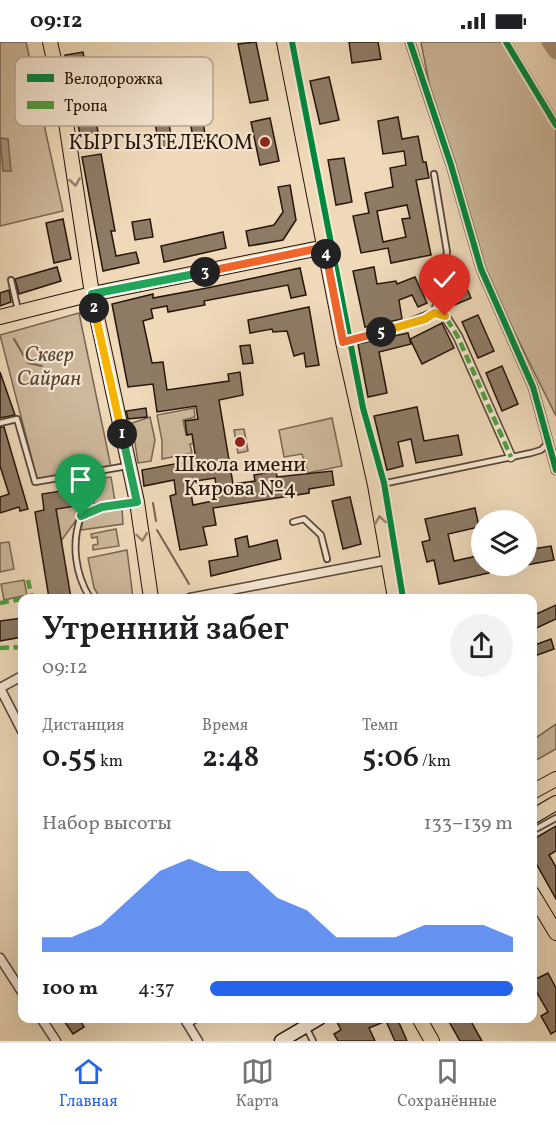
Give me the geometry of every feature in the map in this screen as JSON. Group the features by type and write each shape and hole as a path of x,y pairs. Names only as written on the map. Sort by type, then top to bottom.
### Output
{"main road":[{"path":"50,42 53,57"},
{"path":"284,42 343,342 375,485 393,594"},
{"path":"67,126 92,294 137,502 150,594"},
{"path":"0,317 92,294 325,247"},
{"path":"537,789 556,779"},
{"path":"537,814 556,803"},
{"path":"537,901 556,933"},
{"path":"281,1041 312,1023"},
{"path":"422,1023 432,1041"}],"street":[{"path":"410,42 458,188 481,269 534,387 556,470"},
{"path":"343,342 425,319 434,313 445,316 458,338 511,457"},
{"path":"211,594 387,560"},
{"path":"0,677 2,687 18,722"},
{"path":"2,687 18,678"},
{"path":"0,958 18,986"},
{"path":"44,1023 56,1041"},
{"path":"189,1023 198,1041"}],"lane":[{"path":"434,174 447,252 434,313"},
{"path":"11,280 18,313"},
{"path":"0,423 17,418 35,482 128,466"},
{"path":"375,485 541,450 550,441"},
{"path":"88,594 82,585 75,554 75,530 81,516 102,507 137,502"},
{"path":"292,522 304,519 321,535 327,559"},
{"path":"537,828 556,818"},
{"path":"306,1027 313,1041"}],"green space":[{"path":"0,42 26,42 29,57 15,57 15,126 44,126 63,211 0,226"},
{"path":"421,42 511,42 556,116 556,416 484,271 434,109"},
{"name":"Сквер Сайран","path":"79,313 111,467 37,479 0,335"},
{"path":"194,408 195,417 183,420 186,435 198,433 200,442 190,444 192,453 162,459 162,441 157,415"},
{"path":"150,417 155,440 151,461 138,463 132,423"},
{"path":"332,418 342,466 308,473 302,454 284,457 279,430"},
{"path":"244,429 248,451 238,453 234,430"},
{"path":"111,477 115,501 94,504 90,480"},
{"path":"78,505 77,519 61,541 56,509"},
{"path":"112,508 122,508 123,524 81,530 83,519 90,514"},
{"path":"116,529 119,546 93,550 93,545 98,544 97,537 92,538 91,534"},
{"path":"9,542 14,569 0,572 0,543"},
{"path":"127,550 132,594 98,594 94,588 88,558"},
{"path":"24,580 27,594 18,594 18,597 4,600 1,584"},
{"path":"556,724 556,749 537,760 537,737"}],"shaded area":[{"path":"0,138 8,139 11,171 3,171"}],"building":[{"path":"256,42 268,100 250,103 238,44"},
{"path":"349,42 378,42 381,59 352,63"},
{"path":"83,52 84,57 65,57 65,55"},
{"path":"329,77 339,120 320,124 310,81"},
{"path":"398,117 402,139 418,136 429,178 416,180 431,255 391,263 388,248 361,253 353,216 369,213 365,193 393,187 390,168 406,165 404,151 383,154 378,121","holes":["407,205 410,218 402,219 406,237 383,242 377,211"]},
{"name":"КЫРГЫЗТЕЛЕКОМ","path":"270,118 279,161 260,165 251,122"},
{"path":"78,126 97,126 98,132 80,135"},
{"path":"156,126 169,126 173,146 159,148"},
{"path":"191,126 204,126 206,141 194,143"},
{"path":"101,154 115,231 111,231 116,256 136,252 139,263 103,271 82,157"},
{"path":"344,158 352,202 336,205 328,160"},
{"path":"290,185 296,220 283,240 249,246 246,231 274,225 283,212 278,187"},
{"path":"63,219 71,259 54,263 46,223"},
{"path":"150,219 153,237 135,240 132,222"},
{"path":"223,232 226,248 164,262 161,246"},
{"path":"57,267 61,281 19,294 15,279"},
{"path":"374,267 377,284 396,281 397,284 415,277 427,303 418,307 412,295 399,300 402,319 365,327 353,271"},
{"path":"300,268 306,295 291,298 288,285 204,301 205,305 168,312 167,306 151,309 153,318 143,321 152,363 163,362 167,390 229,381 228,374 240,372 243,395 219,400 233,484 255,481 254,475 276,471 277,477 332,471 334,485 309,489 309,493 213,508 216,525 203,527 207,545 180,550 170,496 176,494 174,480 144,486 142,470 196,460 192,434 187,435 185,421 198,419 196,406 157,412 153,384 128,387 112,304 153,294 153,298","holes":["215,478 218,500 193,505 189,482"]},
{"path":"462,277 471,298 452,306 445,285"},
{"path":"9,290 11,302 0,306 0,293"},
{"path":"309,307 319,365 306,367 304,353 294,356 287,331 273,332 272,329 250,333 248,320"},
{"path":"478,315 494,351 478,358 462,322"},
{"path":"442,323 454,348 422,364 410,339"},
{"path":"408,333 411,344 379,352 387,393 368,397 358,344"},
{"path":"250,345 253,363 243,364 240,346"},
{"path":"502,366 518,404 502,411 486,373"},
{"path":"0,372 15,415 0,418"},
{"path":"417,407 424,441 458,435 462,455 416,463 411,439 398,442 403,466 387,470 374,416"},
{"path":"146,408 147,417 128,419 126,411"},
{"path":"0,427 4,427 28,509 20,511 19,507 0,513 0,497 9,494 0,466"},
{"path":"85,487 88,504 56,509 70,594 48,594 35,512 44,510 42,494"},
{"path":"350,497 361,544 343,549 332,501"},
{"path":"475,508 475,510 471,510 471,529 448,534 454,561 471,557 471,576 475,576 439,584 434,560 427,562 422,542 430,540 425,519"},
{"path":"247,536 249,547 277,540 281,559 211,576 209,561 238,556 235,539"},
{"path":"551,546 554,560 537,563 537,548"},
{"path":"556,605 556,619 537,628 537,614"},
{"path":"18,619 18,638 0,641 0,621"},
{"path":"551,639 554,649 537,655 537,644"},
{"path":"556,826 556,851 549,855 556,867 556,899 537,865 537,837"},
{"path":"548,973 556,988 556,1031 551,1034 541,1016 548,1012 537,993 537,978"},
{"path":"65,1023 82,1023 84,1027 73,1034"},
{"path":"338,1023 381,1023 369,1028 375,1041 338,1041 334,1034 341,1030"},
{"path":"387,1023 399,1023 407,1041 395,1041"},
{"path":"450,1023 472,1023 482,1041 460,1041"}],"waterway":[{"path":"549,42 556,52"},
{"path":"14,339 28,363 42,366"},
{"path":"153,503 156,521"},
{"path":"157,530 189,584"}],"marked path":[{"path":"346,341 425,319 434,313 445,316 458,337 511,457"},
{"path":"28,580 31,594"},
{"path":"0,603 18,600"},
{"path":"0,648 18,647"}],"cycle path":[{"path":"292,42 363,408 384,483 402,594"},
{"path":"410,42 451,165 481,269 533,387 556,470"},
{"path":"506,42 556,125"}],"place":[{"name":"КЫРГЫЗТЕЛЕКОМ","path":"265,142"},
{"name":"Школа имени Кирова №4","path":"240,442"}],"route":[{"path":"81,516 102,507 137,502 92,294 325,247 343,342 425,319 434,313 445,316"}]}
